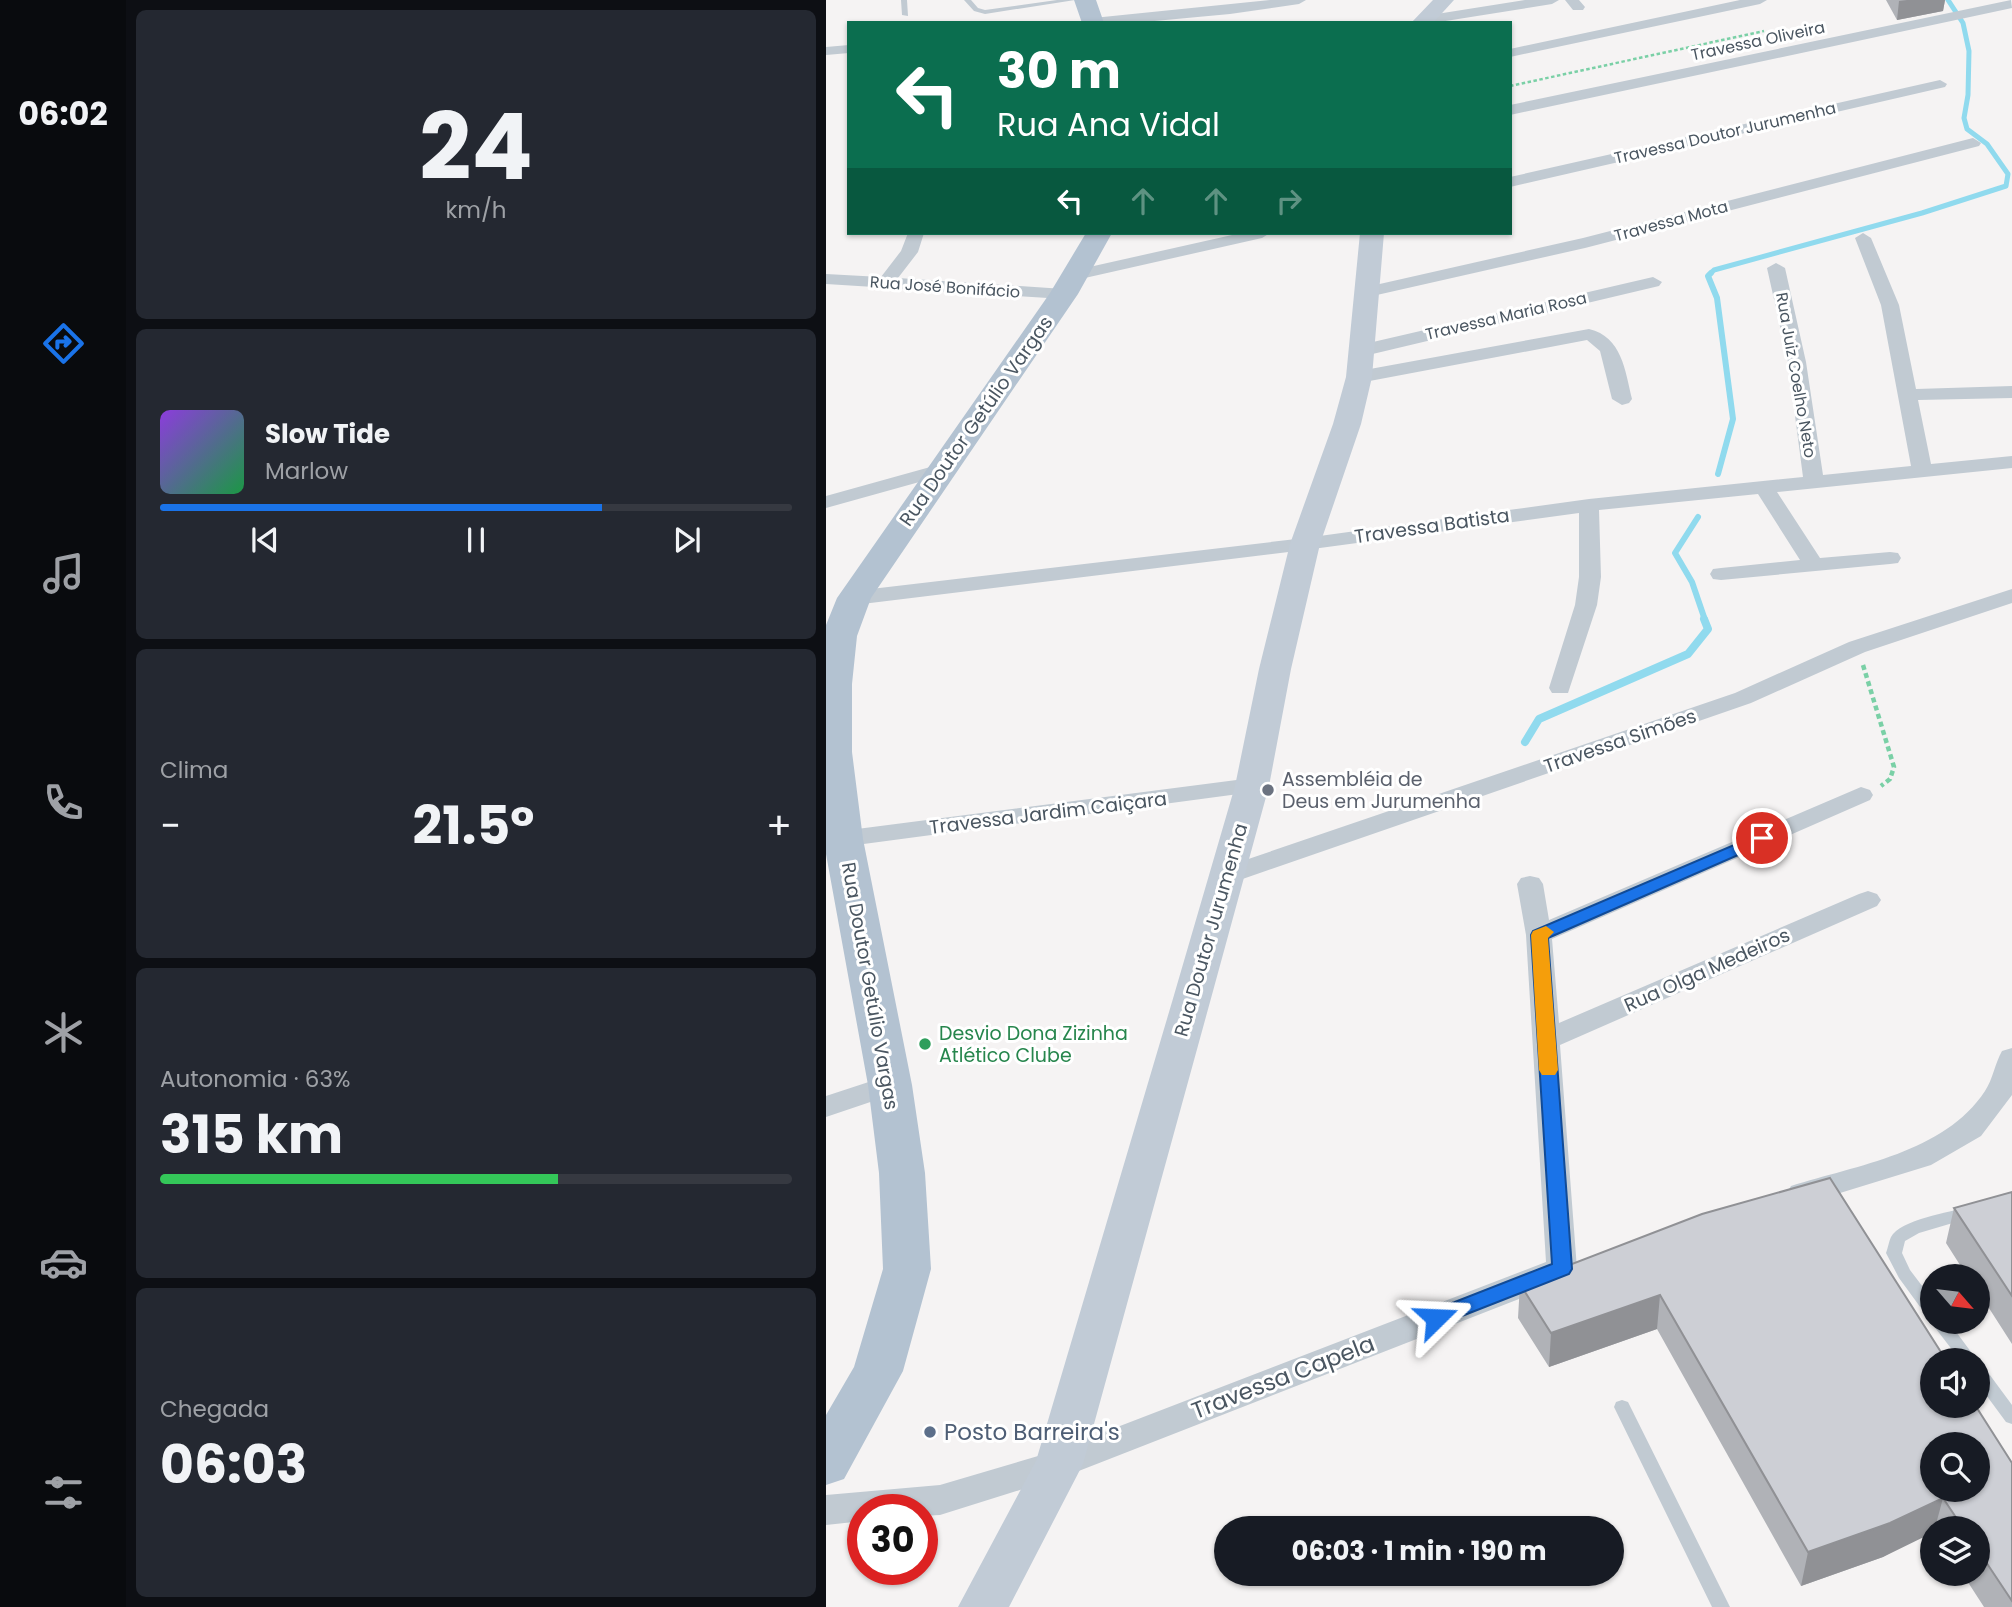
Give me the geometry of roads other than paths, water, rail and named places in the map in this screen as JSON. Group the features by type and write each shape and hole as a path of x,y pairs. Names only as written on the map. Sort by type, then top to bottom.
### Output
{"main road":[{"path":"1085,0 1093,21"},
{"path":"1423,21 1444,0"},
{"name":"Rua Doutor Getúlio Vargas","path":"826,1463 878,1371 908,1269 902,1173 890,1085 835,840 834,684 839,636 853,598 1070,285 1097,235"},
{"name":"Rua Doutor Jurumenha","path":"983,1607 1059,1464 1252,786 1275,669 1305,544 1347,424 1359,364 1372,235"}],"street":[{"path":"1102,21 1299,0"},
{"path":"1423,21 1552,0"},
{"path":"1512,52 1760,0"},
{"name":"Travessa Oliveira","path":"1512,110 2012,4"},
{"path":"826,51 847,49"},
{"name":"Travessa Doutor Jurumenha","path":"1512,182 1940,84"},
{"name":"Travessa Mota","path":"1368,292 1585,243 1973,143"},
{"path":"887,283 909,252 915,235"},
{"name":"Rua José Bonifácio","path":"826,279 887,283 1070,285 1255,235"},
{"path":"1863,238 1890,305 1922,471"},
{"name":"Rua Juiz Coelho Neto","path":"1776,268 1797,362 1814,483"},
{"name":"Travessa Maria Rosa","path":"1359,364 1653,282"},
{"path":"1359,364 1589,334 1602,338 1609,346 1622,399"},
{"path":"1909,395 2012,392"},
{"name":"Travessa Batista","path":"853,598 1305,544 1589,505 2012,462"},
{"path":"826,502 941,470"},
{"path":"1765,489 1815,567"},
{"path":"1560,688 1586,605 1590,577 1589,505"},
{"path":"1721,573 1815,567 1890,558"},
{"name":"Travessa Simões","path":"1225,876 1743,698 1857,647 2012,596"},
{"name":"Travessa Jardim Caiçara","path":"835,840 1252,786"},
{"path":"1539,935 1861,795"},
{"path":"1530,884 1539,935 1546,1040"},
{"name":"Rua Olga Medeiros","path":"1546,1040 1868,900"},
{"name":"Travessa Capela","path":"826,1510 940,1500 1059,1464 1575,1265 1546,1040"},
{"path":"1775,1202 1921,1157 1971,1128 1999,1093 2012,1058"},
{"path":"826,1107 890,1085"}],"lane":[{"path":"904,0 906,15"},
{"path":"967,0 981,12 1072,0"},
{"path":"987,0 992,8 1003,9"},
{"path":"1920,1295 1904,1274 1894,1253 1898,1238 1914,1228 1987,1208"},
{"path":"1949,1334 1960,1348"},
{"path":"1990,1387 2012,1417"},
{"path":"1622,1407 1721,1607"}],"waterway":[{"path":"1718,474 1733,419 1717,298 1708,276 1714,270 1922,213 2006,186 2008,174 1987,144 1967,129 1964,118 1968,95 1969,51 1963,23 1948,0"},
{"path":"1698,517 1675,553 1692,582 1705,620"},
{"path":"1525,742 1539,719 1688,654 1708,629 1704,619"}],"place":[{"name":"Assembléia de Deus em Jurumenha","path":"1268,790"},
{"name":"Desvio Dona Zizinha Atlético Clube","path":"925,1044"},
{"name":"Posto Barreira's","path":"930,1432"}]}
